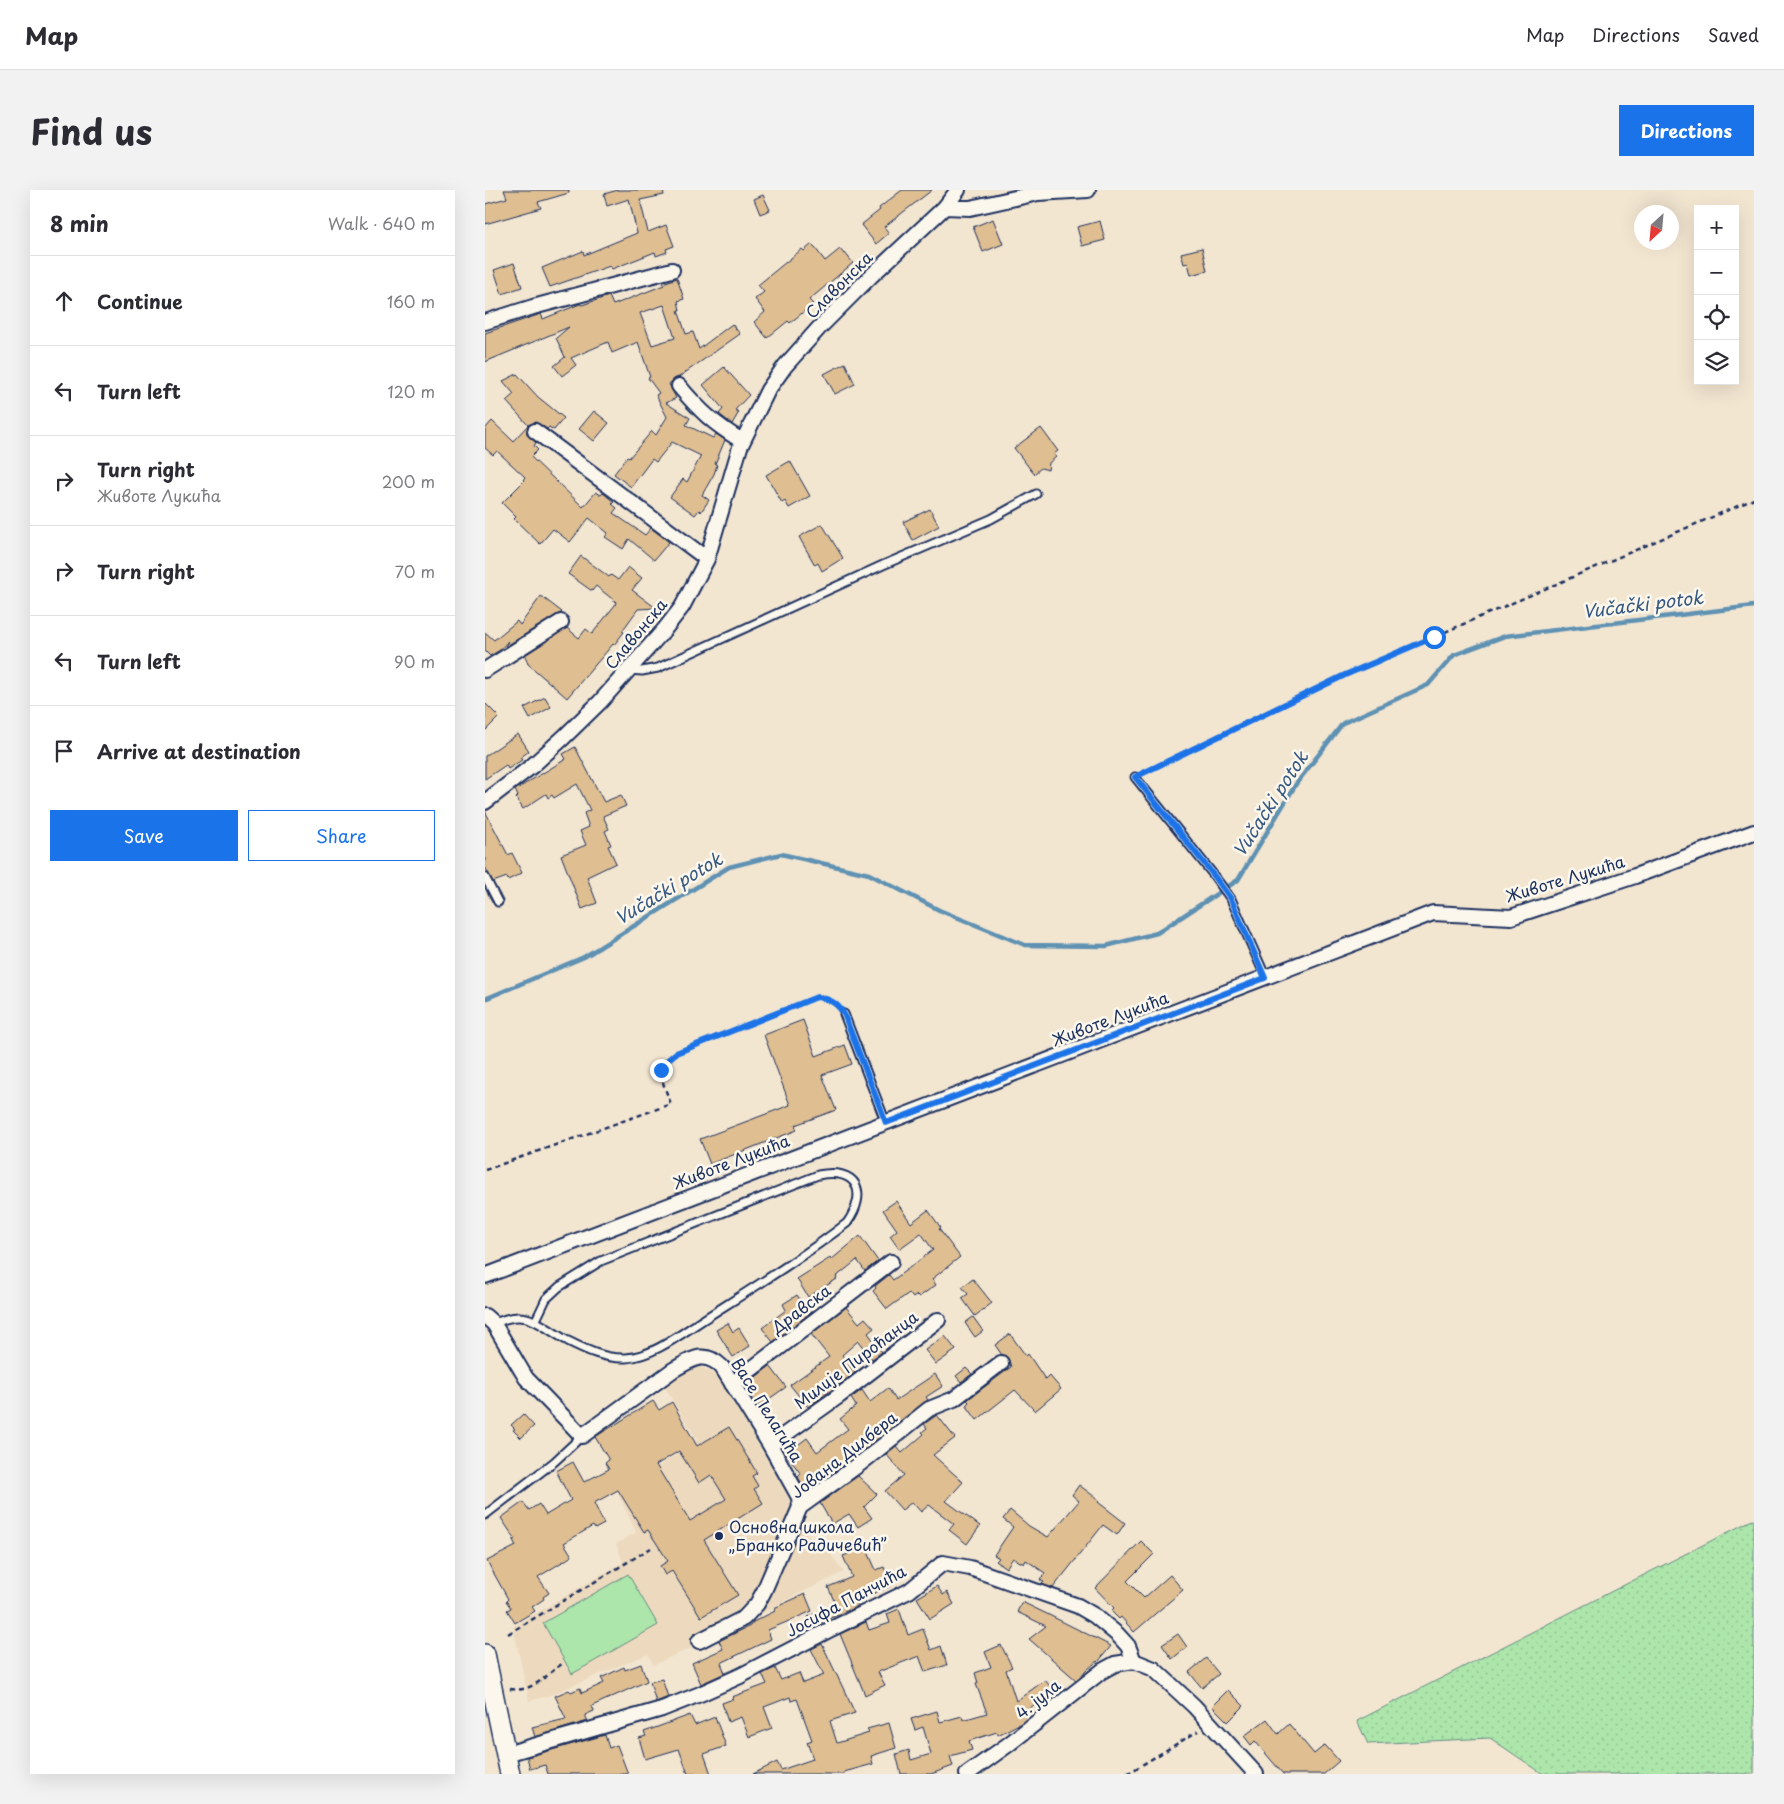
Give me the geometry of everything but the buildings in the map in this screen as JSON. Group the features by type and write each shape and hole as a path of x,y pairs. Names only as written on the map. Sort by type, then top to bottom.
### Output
{"main road":[{"path":"485,1654 510,1774"}],"street":[{"name":"Славонска","path":"485,802 532,766 600,702 682,607 707,559 729,479 759,404 785,366 870,277 945,207 958,190"},
{"path":"945,207 970,208 1037,193 1088,190"},
{"path":"485,322 533,307 672,270"},
{"path":"679,386 699,410 717,425 743,441"},
{"path":"535,431 707,559"},
{"path":"485,670 561,622"},
{"name":"Животе Лукића","path":"485,1276 1433,913 1511,917 1635,876 1754,832"},
{"name":"Дравска","path":"732,1384 891,1262"},
{"path":"489,1320 526,1378 582,1436"},
{"name":"Милије Пироћанца","path":"770,1445 839,1396 938,1320"},
{"name":"Васе Пелагића","path":"582,1436 673,1370 696,1358 706,1357 717,1362 722,1367 770,1445 799,1497 800,1507"},
{"name":"Јована Дилбера","path":"699,1640 744,1618 757,1604 768,1583 800,1507 861,1463 929,1409 954,1398 1001,1363"},
{"name":"Јосифа Панчића","path":"506,1754 662,1709 700,1694 740,1676 909,1591 943,1563 970,1568 1078,1606 1095,1616 1118,1635 1128,1646 1134,1661"},
{"path":"1134,1661 1153,1669 1162,1676 1256,1774"},
{"name":"4. јула","path":"974,1772 1102,1671 1115,1664 1134,1661"}],"lane":[{"path":"629,670 642,671 658,668 883,565 991,519 1036,494"},
{"path":"1135,777 1229,896 1265,978"},
{"path":"485,877 498,902"},
{"path":"844,1014 886,1123"},
{"path":"489,1320 522,1316 535,1320 568,1340 609,1357 627,1358 645,1354 668,1342 785,1268 847,1223 854,1212 857,1200 857,1191 853,1180 846,1175 828,1173 818,1175 601,1261 559,1287 546,1299 535,1320"},
{"path":"485,1514 554,1462 582,1436"}],"path":[{"path":"1135,777 1345,675 1754,499"},
{"path":"485,1170 671,1104 663,1084 661,1070 663,1064 676,1053 817,997 828,999 838,1005 844,1014"},
{"path":"508,1634 651,1548"},
{"path":"510,1689 519,1690 537,1684 562,1664"},
{"path":"1127,1774 1210,1724"}],"shaded area":[{"name":"Основна школа „Бранко Радичевић”","path":"700,1367 716,1374 722,1383 778,1478 812,1543 820,1540 844,1572 786,1600 743,1625 653,1665 648,1654 548,1696 529,1701 513,1627 623,1562 616,1544 636,1532 618,1494 697,1440 664,1386 693,1368"}],"green space":[{"path":"1754,1519 1754,1774 1543,1774 1490,1738 1368,1744 1357,1721"},
{"path":"628,1574 658,1625 572,1674 543,1623"}],"waterway":[{"name":"Vučački potok","path":"485,999 584,957 729,867 781,854 869,874 939,910 1025,945 1106,946 1157,933 1238,880 1296,784 1343,723 1428,685 1454,655 1505,636 1754,606"}],"place":[{"name":"Основна школа „Бранко Радичевић”","path":"719,1536"}],"route":[{"path":"661,1070 663,1064 676,1053 817,997 828,999 838,1005 844,1014 886,1123 1265,978 1231,899 1135,777 1345,675 1434,637"}]}
